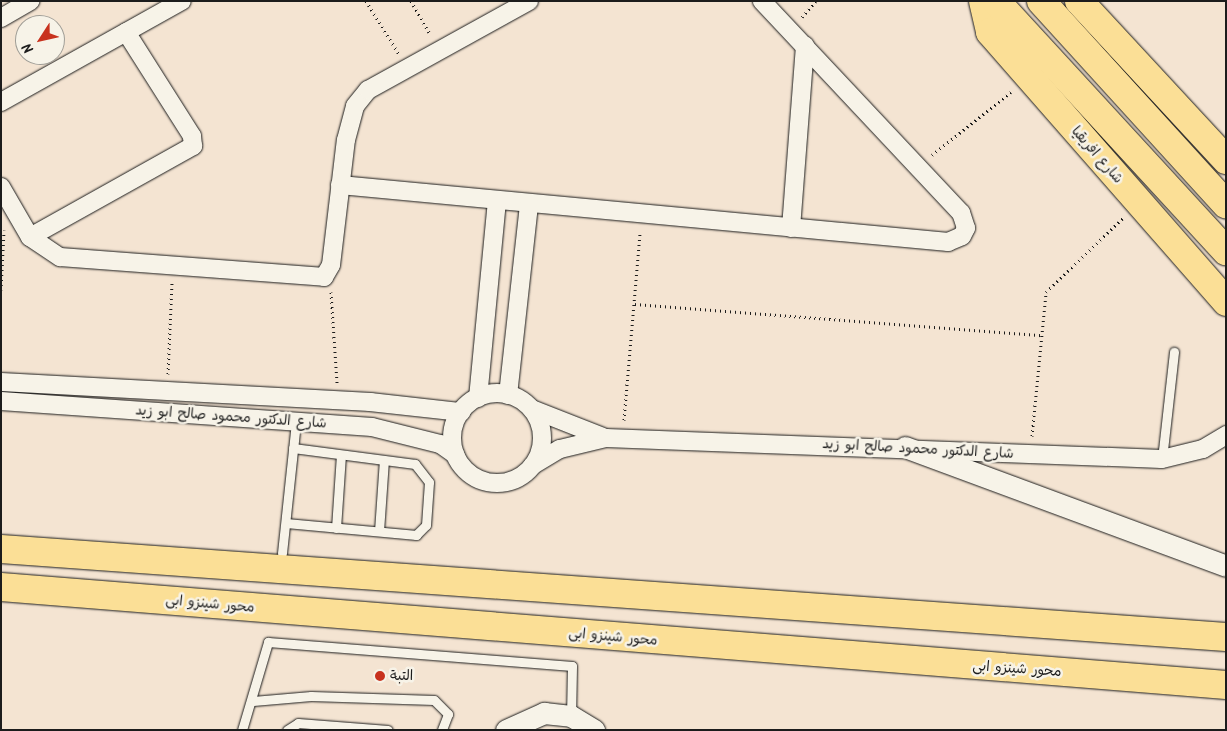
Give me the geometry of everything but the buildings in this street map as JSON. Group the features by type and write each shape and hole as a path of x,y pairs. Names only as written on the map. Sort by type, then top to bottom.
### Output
{"main road":[{"name":"شارع افريقيا","path":"983,1 990,32 1226,302"},
{"path":"996,1 1226,251"},
{"path":"1041,1 1226,204"},
{"path":"1080,1 1226,160"},
{"path":"1,549 1226,637"},
{"name":"محور شينزو ابى","path":"1,587 1226,685"}],"street":[{"path":"2,15 31,1"},
{"path":"1,102 182,1"},
{"path":"4,191 30,237 60,257 318,279 329,272 340,186 355,106 368,90 529,1"},
{"path":"340,186 791,228 956,240 966,228 965,220 918,167 762,1"},
{"path":"30,237 193,146 192,136 126,32"},
{"path":"791,228 805,46"},
{"path":"478,398 497,200"},
{"path":"508,395 529,204"},
{"name":"شارع الدكتور محمود صالح ابو زيد","path":"1,382 338,400 461,412"},
{"path":"508,395 532,410 542,431 533,465 518,479 497,483 477,478 456,455 453,433 461,412 478,398 508,395"},
{"name":"شارع الدكتور محمود صالح ابو زيد","path":"1,401 395,431 440,444 456,455"},
{"name":"شارع الدكتور محمود صالح ابو زيد","path":"532,410 614,438"},
{"name":"شارع الدكتور محمود صالح ابو زيد","path":"533,465 560,449 614,438 905,447 1162,459 1203,449 1226,435"},
{"path":"905,447 1226,566"},
{"path":"506,730 530,716 571,716 594,730"}],"lane":[{"path":"1162,459 1174,352"},
{"path":"282,553 296,422"},
{"path":"286,523 416,535 426,525 426,474 415,464 293,448"},
{"path":"336,528 341,455"},
{"path":"379,531 384,460"},
{"path":"242,730 253,701 268,638 572,666 571,716"},
{"path":"253,701 311,696 434,700 448,714 442,730"},
{"path":"287,730 298,723 388,730"}],"path":[{"path":"366,1 408,68"},
{"path":"411,1 440,50"},
{"path":"918,167 1029,77"},
{"path":"1,290 4,191"},
{"path":"1030,454 1046,292 1139,203"},
{"path":"614,438 635,304 642,214"},
{"path":"168,391 173,267"},
{"path":"329,272 338,400"},
{"path":"635,304 1042,334"}],"place":[{"name":"التبة","path":"380,676"}]}
